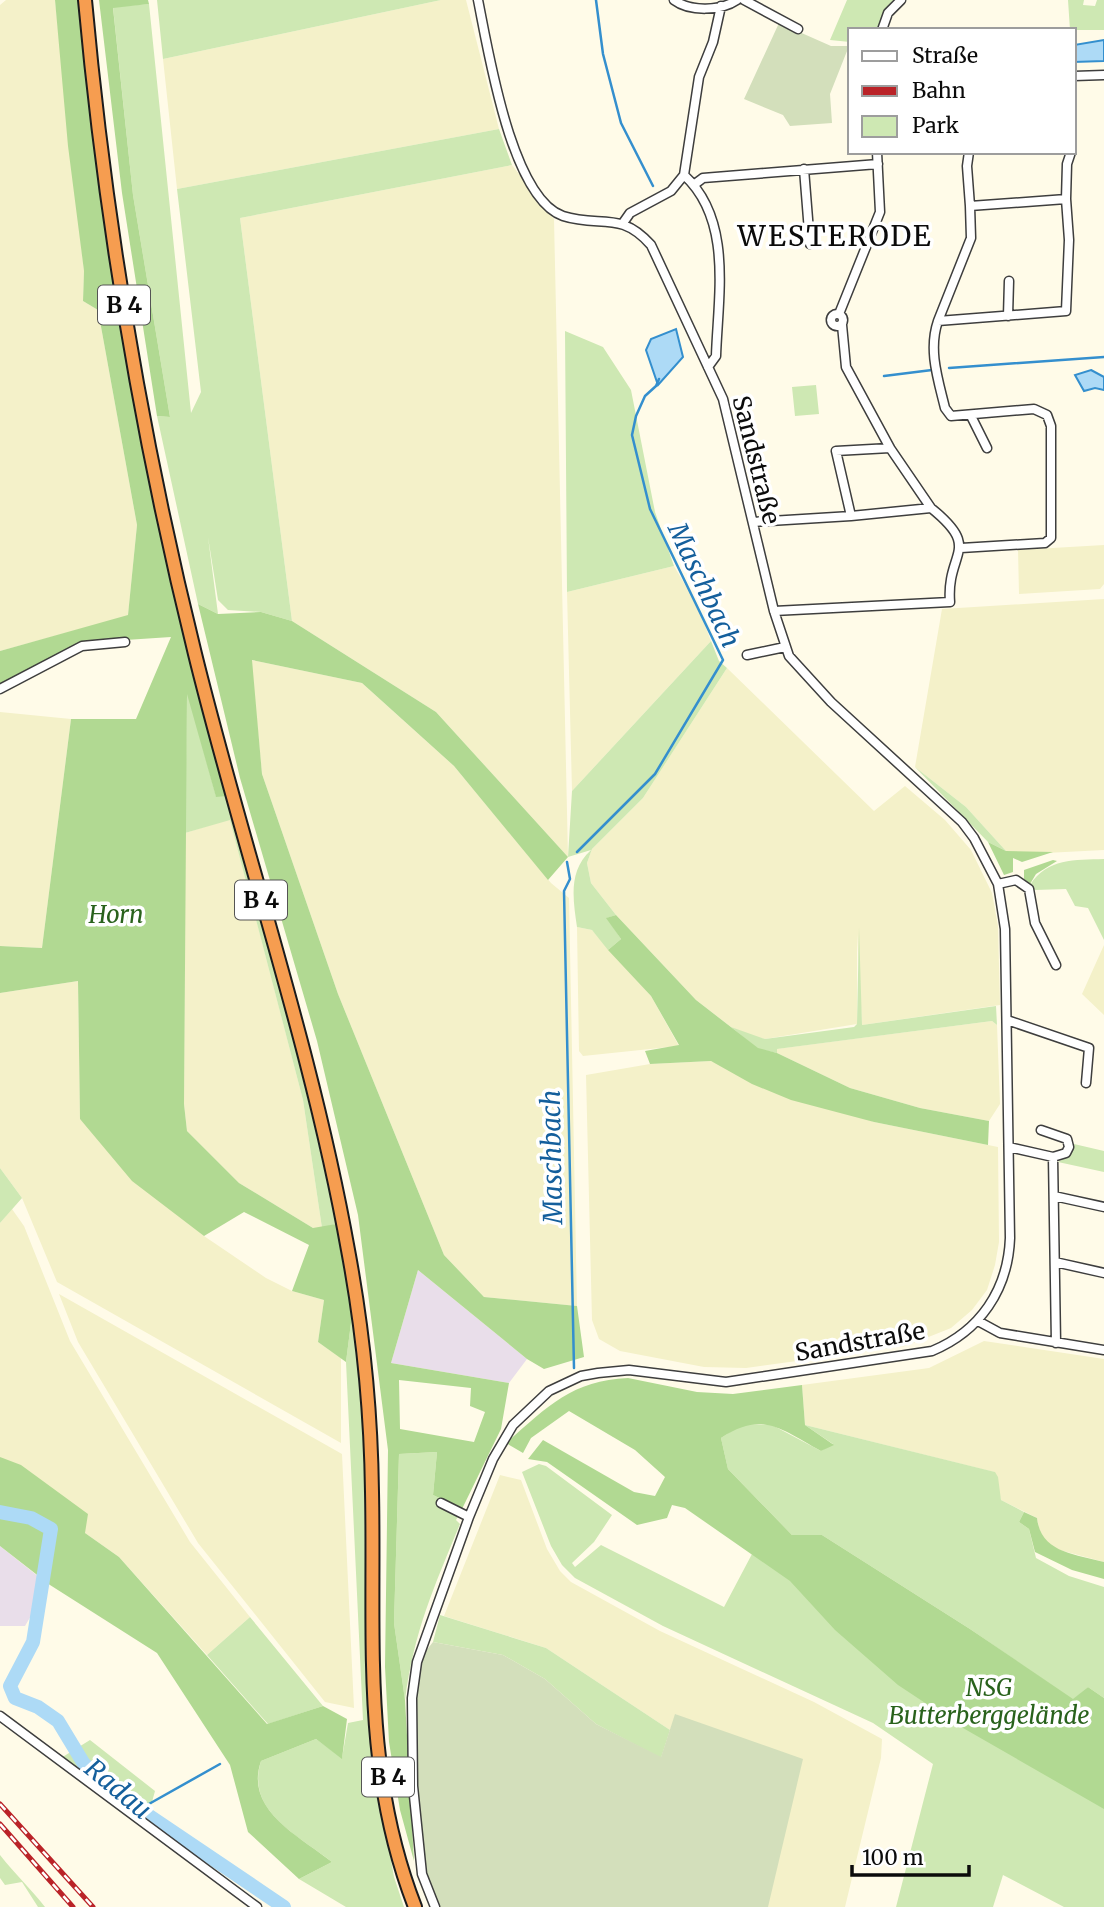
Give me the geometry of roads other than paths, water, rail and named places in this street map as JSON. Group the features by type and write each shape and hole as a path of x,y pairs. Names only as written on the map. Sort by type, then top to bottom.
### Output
{"highway":[{"name":"B 4","path":"85,0 106,184 128,329 187,606 339,1165 369,1331 377,1497 379,1687 386,1766 402,1846 422,1907"},
{"name":"B 4","path":"93,0 108,141 133,309 187,606"},
{"name":"B 4","path":"377,1497 371,1667 375,1736 388,1815 415,1907"}],"street":[{"path":"478,0 501,114 536,191 547,205 560,215 582,220 623,223 630,213 657,201 671,191 684,175 699,77 713,42 721,6"},
{"path":"674,0 692,8 721,6 737,0"},
{"path":"744,0 798,29"},
{"path":"883,28 888,13 901,0"},
{"path":"1076,76 1104,75"},
{"path":"774,611 950,602 948,582 961,548 959,534 931,508 890,448 846,368 843,319 839,314 880,212 877,154"},
{"path":"961,548 1045,543 1051,538 1053,520 1051,426 1047,415 1034,409 951,416 945,408 932,338 971,238 967,166 970,154"},
{"path":"938,321 1064,312 1067,309 1069,240 1066,198 1067,164 1070,154"},
{"path":"695,184 703,178 878,164"},
{"path":"804,169 810,244"},
{"path":"684,175 695,184 713,224 719,253 716,355 708,367"},
{"path":"970,206 1066,198"},
{"name":"Sandstraße","path":"435,1907 427,1891 419,1857 412,1766 412,1698 427,1629 493,1459 513,1424 536,1402 562,1384 581,1376 629,1370 726,1382 919,1355 950,1343 978,1321 997,1294 1008,1263 1005,929 998,884 984,852 962,822 831,702 804,674 785,648 723,399 651,245 641,233 623,223"},
{"path":"1008,316 1009,281"},
{"path":"971,416 987,449"},
{"path":"851,516 836,451 890,448"},
{"path":"752,522 931,508"},
{"path":"0,689 82,646 125,642"},
{"path":"747,655 785,648"},
{"path":"998,884 1016,880 1030,889 1035,923 1056,965"},
{"path":"1007,1020 1089,1048 1086,1083"},
{"path":"1009,1147 1054,1157 1066,1153 1069,1143 1062,1135 1041,1130"},
{"path":"1054,1157 1056,1343"},
{"path":"1054,1196 1104,1207"},
{"path":"1055,1262 1104,1273"},
{"path":"978,1321 1000,1333 1104,1350"},
{"path":"440,1503 469,1517"},
{"path":"0,1716 257,1907"}],"water":[{"path":"1104,40 1104,61 1076,62 1076,45"},
{"path":"676,329 683,357 658,385 646,350 651,339"},
{"path":"1091,370 1104,377 1104,390 1095,388 1084,391 1075,375"}],"waterway":[{"name":"Maschbach","path":"596,0 603,54 621,123 653,186"},
{"path":"949,368 1104,357"},
{"path":"884,376 932,370"},
{"name":"Maschbach","path":"577,852 655,774 723,660 650,509 632,435 636,416 645,396 656,386 659,379"},
{"name":"Maschbach","path":"567,862 570,879 564,891 574,1368"},
{"name":"Radau","path":"0,1512 31,1518 51,1529 33,1642 10,1686 15,1698 38,1707 58,1721 84,1764 142,1811 284,1907"},
{"path":"140,1809 220,1764"}],"railway":[{"path":"0,1804 93,1907"},
{"path":"0,1824 73,1907"}],"district":[{"name":"WESTERODE","path":"835,236"}],"park label":[{"name":"Horn","path":"116,915"},
{"name":"NSG Butterberggelände","path":"989,1702"}]}
